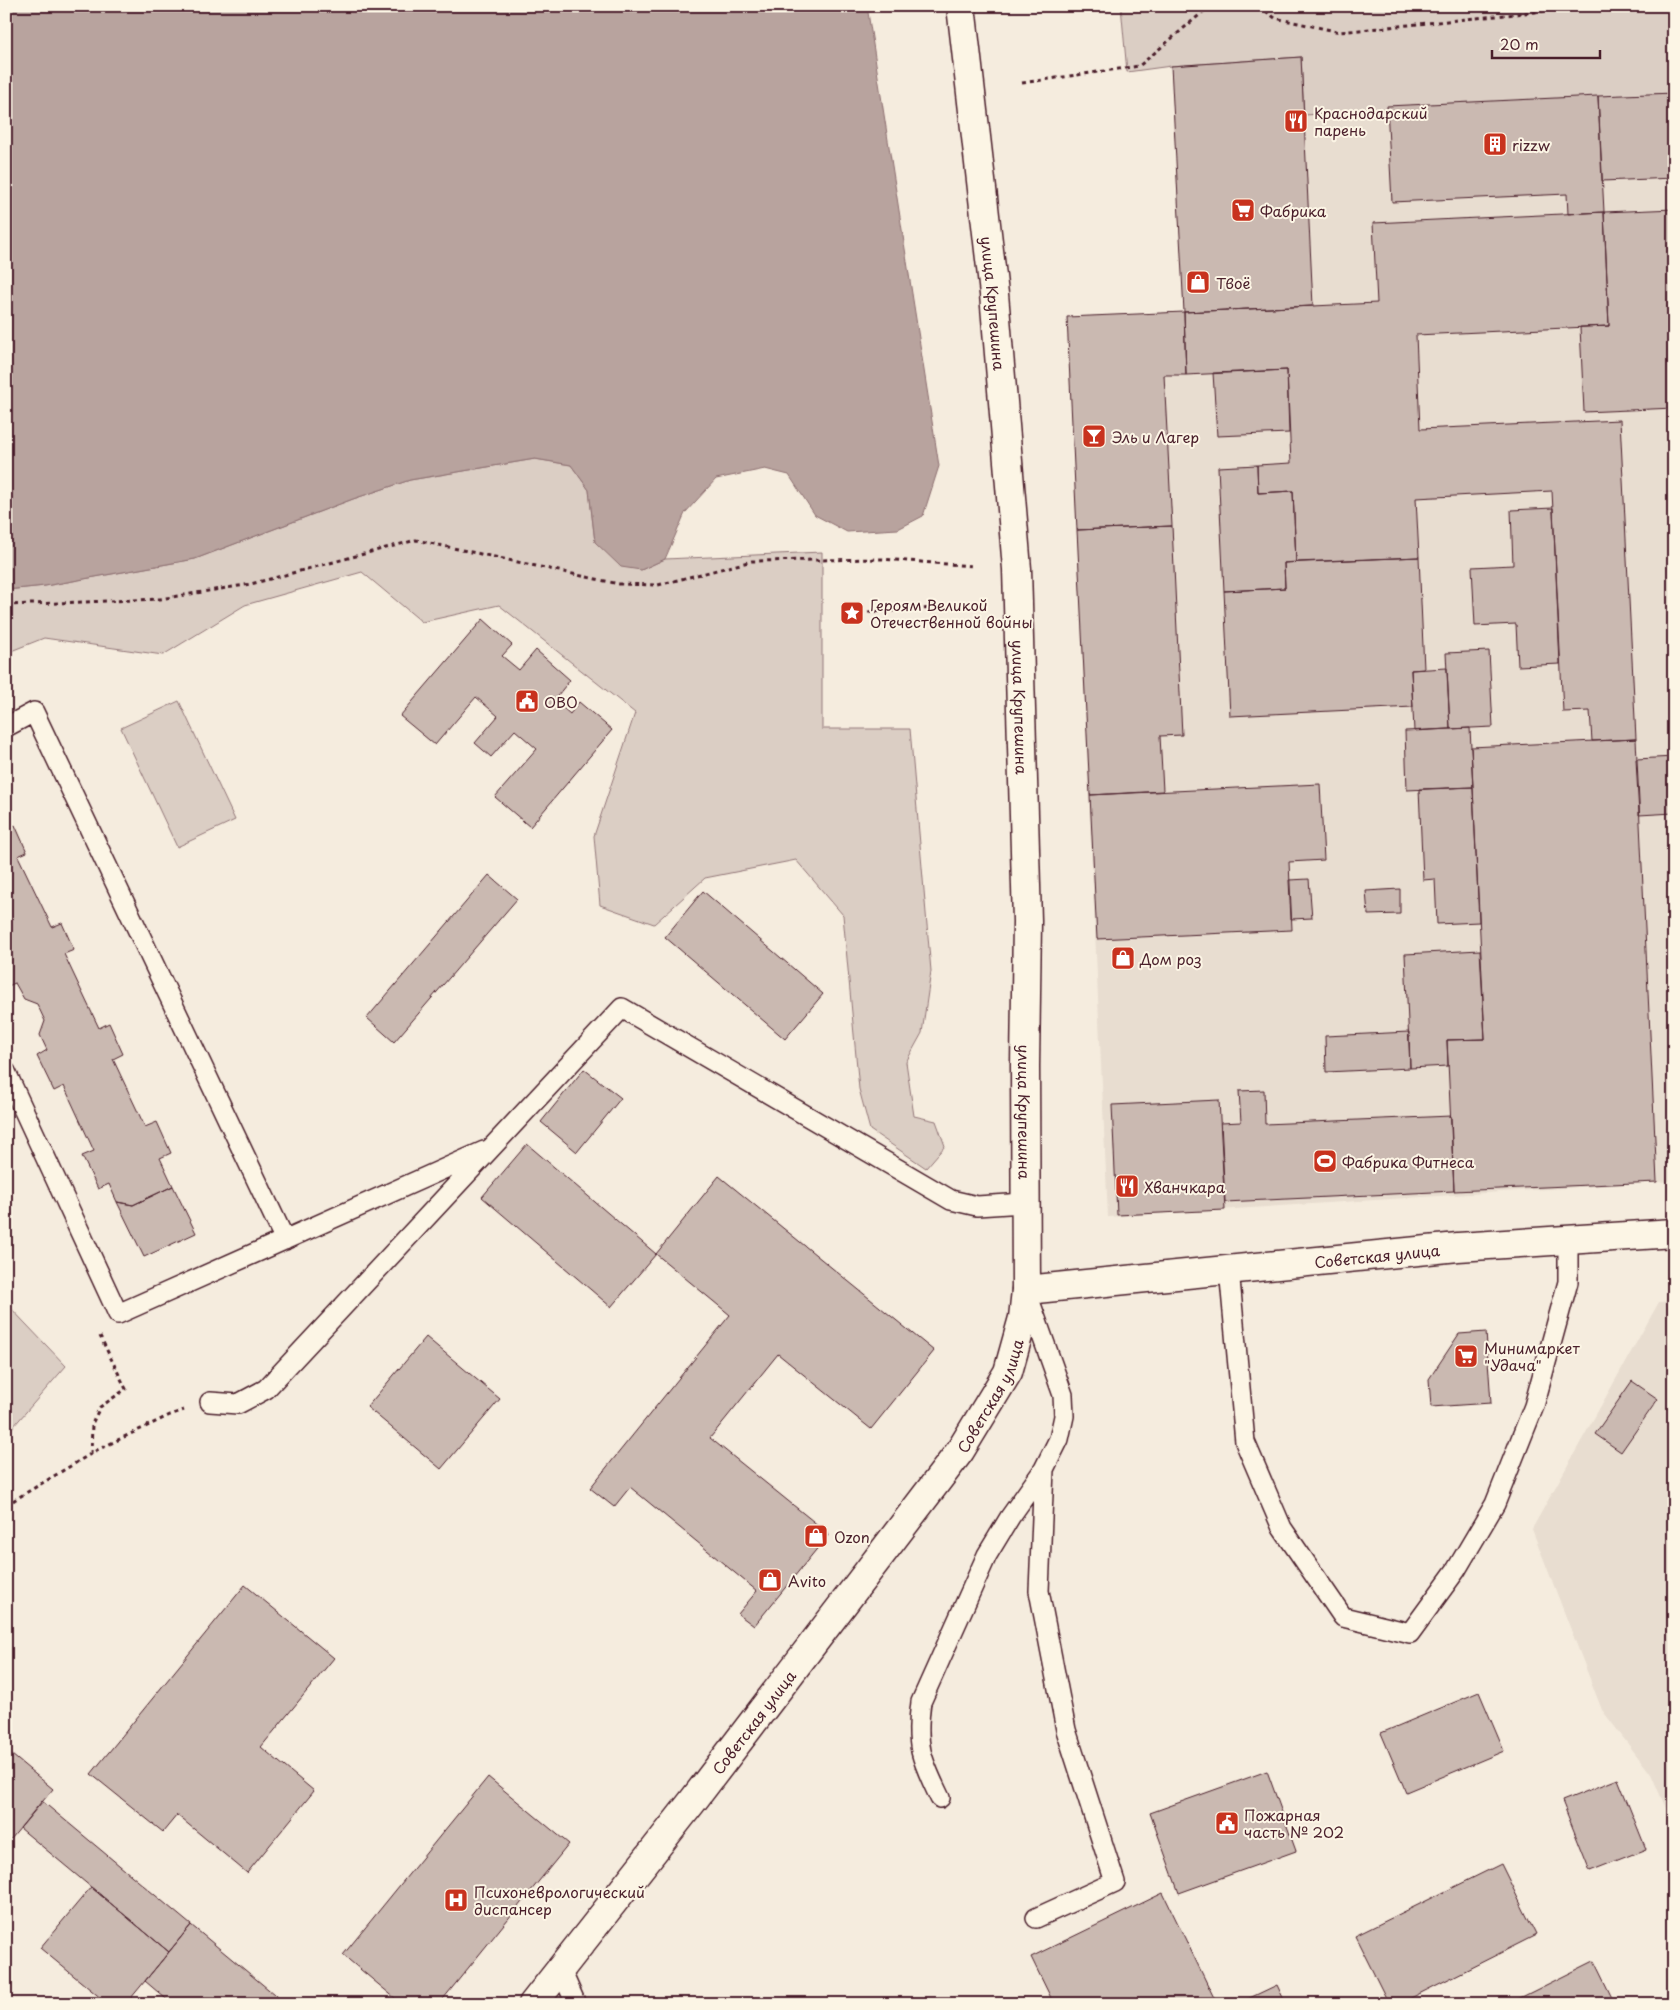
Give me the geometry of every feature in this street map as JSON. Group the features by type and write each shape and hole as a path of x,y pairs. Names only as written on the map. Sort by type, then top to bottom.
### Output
{"main road":[{"name":"улица Крупешина","path":"961,6 994,294 1017,570 1027,921 1026,1290"},
{"name":"Советская улица","path":"533,2004 692,1802 960,1452 1008,1372 1023,1318 1026,1290 1458,1248 1674,1233"}],"lane":[{"path":"6,727 34,712 286,1240"},
{"path":"210,1402 238,1404 266,1389 622,1008 951,1200 977,1206 1025,1202"},
{"path":"6,1072 118,1314 491,1148"},
{"path":"1229,1270 1245,1442 1282,1528 1343,1617 1410,1633 1456,1570 1495,1504 1534,1406 1568,1282 1568,1240"},
{"path":"940,1798 927,1772 919,1748 918,1726 921,1702 987,1556 1010,1517 1044,1469 1059,1440 1064,1416 1063,1395 1026,1290"},
{"path":"1036,1918 1115,1882 1066,1730 1039,1591 1044,1469"},
{"path":"561,1970 576,2004"}],"path":[{"path":"1022,82 1139,66 1210,6"},
{"path":"1259,6 1275,18 1340,32 1557,7 1593,6"},
{"path":"6,606 160,599 251,584 416,540 619,584 658,585 752,561 882,559 973,566"},
{"path":"852,613 973,606"},
{"path":"91,1454 92,1424 100,1407 126,1389 95,1325 118,1314"},
{"path":"6,1505 91,1454 170,1415 210,1402"}],"shaded area":[{"path":"6,6 867,6 939,466 923,516 898,529 847,532 815,515 789,475 765,469 716,479 685,513 665,559 641,570 621,567 595,542 589,490 571,465 535,459 410,480 353,499 195,559 45,586 6,590"},
{"path":"1121,6 1674,6 1674,93 1304,115 1301,57 1171,66 1127,72"},
{"name":"Фабрика","path":"1301,57 1387,106 1674,93 1674,1181 1108,1217 1067,317 1184,312 1171,66"},
{"path":"535,459 571,465 589,490 595,542 641,570 665,559 822,552 822,729 910,729 931,971 922,1033 906,1062 914,1116 936,1121 945,1146 926,1168 870,1130 859,1089 843,915 796,860 705,878 654,924 600,905 594,836 635,713 499,605 422,622 362,572 245,605 163,655 44,638 6,653 6,590 45,586 195,559 353,499 410,480"},
{"path":"179,701 235,820 177,847 121,728"},
{"path":"1674,1301 1674,1827 1651,1774 1602,1710 1532,1529 1659,1302"},
{"path":"6,1303 66,1366 6,1435"}],"building":[{"name":"Фабрика","path":"1301,57 1313,306 1184,312 1171,66"},
{"path":"1674,93 1674,178 1602,181 1598,96"},
{"name":"rizzw","path":"1598,96 1604,212 1568,214 1567,194 1392,202 1387,106"},
{"path":"1674,209 1674,408 1584,412 1580,327 1609,326 1604,212"},
{"path":"1604,212 1609,326 1416,335 1420,429 1620,420 1636,739 1592,741 1590,711 1563,712 1552,491 1416,498 1419,557 1296,562 1293,491 1258,493 1257,465 1291,463 1287,370 1186,375 1184,312 1377,303 1373,223"},
{"path":"1184,312 1186,375 1164,375 1172,526 1077,530 1067,317"},
{"path":"1287,370 1289,433 1217,436 1213,373"},
{"path":"1257,465 1258,493 1293,491 1296,562 1284,563 1285,588 1224,591 1218,467"},
{"path":"1553,508 1560,664 1518,666 1516,624 1475,626 1472,567 1513,565 1511,510"},
{"path":"1172,526 1182,735 1160,736 1163,791 1090,795 1077,530"},
{"path":"1419,557 1424,669 1411,670 1413,707 1230,716 1224,591 1285,588 1284,563"},
{"path":"483,619 512,645 502,656 519,670 536,650 570,680 554,700 570,714 579,702 612,730 530,827 495,797 537,749 515,730 491,757 475,743 498,716 476,697 435,745 400,716"},
{"path":"1489,651 1493,727 1450,729 1446,653"},
{"path":"1447,668 1450,729 1414,731 1411,670"},
{"path":"1470,728 1473,787 1407,790 1405,731"},
{"path":"1636,739 1657,1182 1454,1191 1447,1040 1485,1039 1471,747"},
{"path":"1674,757 1674,813 1639,815 1636,759"},
{"path":"1320,784 1324,860 1289,862 1292,930 1097,939 1090,795"},
{"path":"1473,787 1479,922 1437,924 1435,879 1423,880 1419,789"},
{"path":"15,825 27,852 18,856 52,927 62,923 74,950 64,954 99,1028 109,1023 123,1054 113,1059 145,1127 157,1122 171,1153 160,1158 173,1186 133,1205 117,1202 109,1184 98,1189 82,1156 94,1151 64,1086 54,1091 37,1056 47,1050 40,1035 45,1021 37,1004 24,999 15,983 6,987 6,829"},
{"path":"489,875 517,899 394,1042 367,1018"},
{"path":"1309,879 1312,918 1291,919 1289,880"},
{"path":"1400,889 1400,914 1368,915 1366,891"},
{"path":"703,891 823,994 785,1039 665,937"},
{"path":"1480,950 1485,1039 1447,1040 1448,1066 1410,1068 1405,954"},
{"path":"1409,1032 1410,1068 1326,1072 1325,1036"},
{"path":"584,1069 621,1098 577,1152 541,1122"},
{"path":"1264,1090 1265,1124 1451,1116 1454,1191 1225,1202 1221,1123 1241,1122 1239,1091"},
{"path":"1219,1100 1225,1210 1117,1215 1112,1105"},
{"path":"527,1144 656,1254 611,1307 482,1197"},
{"path":"719,1176 934,1351 871,1429 778,1354 710,1438 829,1534 754,1626 738,1614 757,1591 630,1487 614,1507 590,1488 730,1315 656,1254"},
{"path":"173,1186 196,1233 144,1257 117,1202 133,1205"},
{"name":"Минимаркет \"Удача\"","path":"1486,1332 1491,1403 1431,1407 1429,1379 1459,1334"},
{"path":"426,1337 500,1399 441,1469 367,1407"},
{"path":"1632,1381 1658,1399 1621,1452 1595,1434"},
{"path":"245,1585 334,1658 261,1747 314,1791 247,1873 177,1815 163,1832 91,1774"},
{"path":"1479,1692 1504,1751 1406,1792 1381,1733"},
{"path":"6,1750 53,1789 11,1839 6,1835"},
{"path":"1267,1771 1296,1851 1179,1893 1150,1813"},
{"name":"Психоневрологический диспансер","path":"488,1777 569,1844 439,2004 402,2004 343,1955"},
{"path":"1618,1779 1646,1849 1590,1871 1562,1801"},
{"path":"42,1801 191,1925 169,1952 20,1828"},
{"path":"1501,1864 1536,1935 1399,2004 1389,2004 1355,1936"},
{"path":"91,1887 169,1952 126,2004 108,2004 40,1948"},
{"path":"1163,1893 1217,2004 1054,2004 1031,1957"},
{"path":"191,1925 286,2004 172,2004 145,1981"},
{"path":"1594,1961 1615,2004 1508,2004"},
{"path":"1277,1985 1286,2004 1237,2004"}],"place":[{"name":"Краснодарский парень","path":"1296,121"},
{"name":"rizzw","path":"1495,144"},
{"name":"Фабрика","path":"1243,210"},
{"name":"Твоё","path":"1198,282"},
{"name":"Эль и Лагер","path":"1094,436"},
{"name":"Героям Великой Отечественной войны","path":"852,613"},
{"name":"ОВО","path":"527,701"},
{"name":"Дом роз","path":"1123,958"},
{"name":"Фабрика Фитнеса","path":"1325,1161"},
{"name":"Хванчкара","path":"1127,1186"},
{"name":"Минимаркет \"Удача\"","path":"1466,1356"},
{"name":"Ozon","path":"816,1536"},
{"name":"Avito","path":"770,1580"},
{"name":"Пожарная часть № 202","path":"1227,1823"},
{"name":"Психоневрологический диспансер","path":"456,1900"}]}
